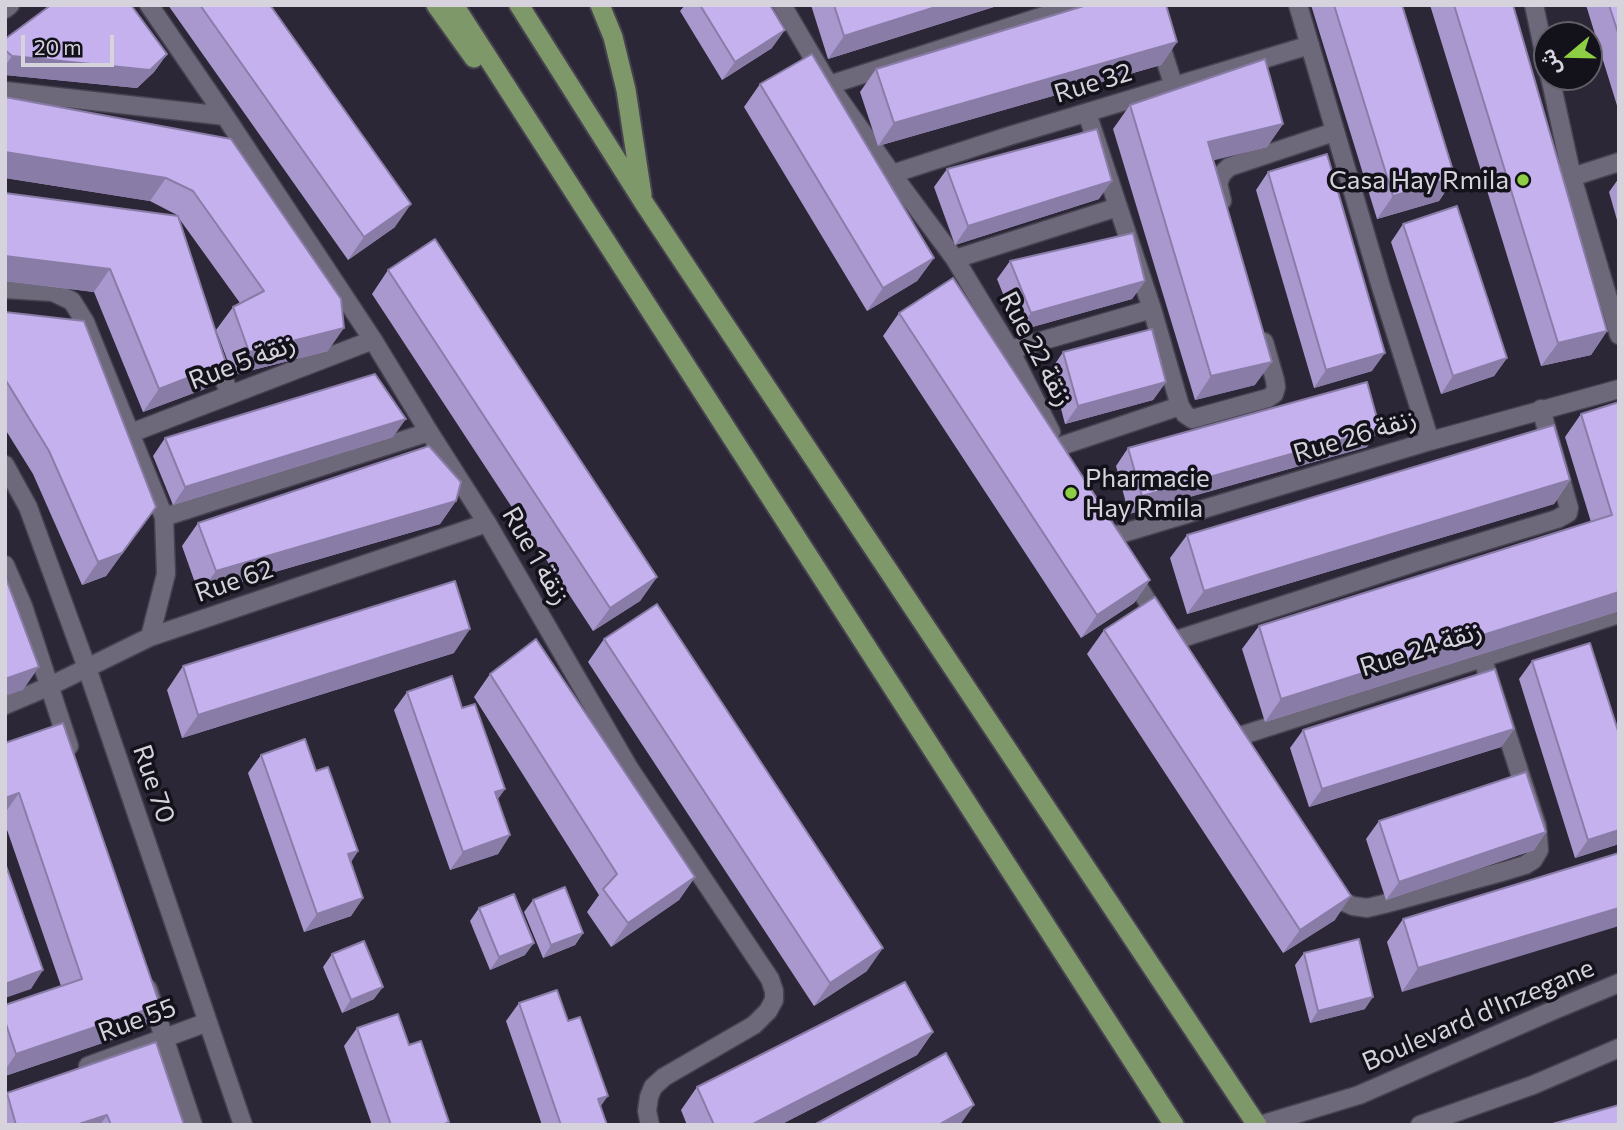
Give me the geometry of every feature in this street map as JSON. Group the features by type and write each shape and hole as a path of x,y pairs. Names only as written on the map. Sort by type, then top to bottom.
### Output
{"highway":[{"path":"436,5 587,212"},
{"path":"454,5 1174,1125"},
{"path":"519,5 644,203 1258,1125"},
{"path":"600,5 613,37 626,90 644,203"}],"street":[{"path":"5,9 9,5"},
{"name":"Rue 1 زنقة","path":"149,5 373,340 487,523 629,768 770,979 774,1000 754,1026 664,1077 653,1087 647,1111 650,1125"},
{"name":"Rue 22 زنقة","path":"782,5 828,85 955,259 1010,350 1061,453 1180,406"},
{"path":"828,85 1078,5"},
{"path":"1148,5 1174,87"},
{"path":"1298,5 1381,287 1430,440"},
{"name":"Rue 32","path":"892,174 1310,45"},
{"path":"5,91 225,116"},
{"path":"1552,91 1572,177 1619,335"},
{"path":"1087,113 1152,309 1180,406 1185,414 1192,419 1274,394 1275,380 1260,328"},
{"path":"1228,222 1218,183 1229,167 1334,131"},
{"path":"1572,177 1619,162"},
{"path":"955,259 1118,207"},
{"path":"5,289 52,292 72,301 85,322 164,517 166,574 150,637"},
{"path":"1010,350 1152,309"},
{"path":"207,338 230,394"},
{"name":"Rue 5 زنقة","path":"131,433 373,340"},
{"name":"Rue 26 زنقة","path":"1541,409 1569,508 1568,513 1557,519 1416,562 1177,646 1110,543 1430,440 1541,409 1619,389"},
{"path":"164,517 429,432"},
{"name":"Rue 70","path":"5,465 28,507 87,668 243,1125"},
{"name":"Rue 62","path":"5,705 150,637 487,523"},
{"path":"5,565 23,606 75,765"},
{"name":"Rue 24 زنقة","path":"1240,736 1619,614"},
{"path":"1322,874 1343,902 1360,908 1505,871 1534,860 1539,850 1537,826 1482,657"},
{"path":"143,973 193,1125"},
{"name":"Boulevard d'Inzegane","path":"1258,1125 1359,1095 1619,983"},
{"name":"Rue 55","path":"66,1073 208,1022"},
{"path":"1420,1125 1533,1085 1619,1048"}],"building":[{"path":"51,5 131,5 167,54 150,70 12,56 5,50 5,39"},
{"path":"200,5 270,5 411,204 364,237"},
{"path":"700,5 770,5 785,30 735,62"},
{"path":"834,5 942,5 844,36"},
{"path":"1087,5 1166,5 1177,42 894,123 876,69"},
{"path":"1334,5 1402,5 1455,177 1393,196"},
{"path":"1454,5 1513,5 1533,74 1533,91 1538,91 1607,331 1558,343"},
{"path":"1609,5 1619,5 1619,36"},
{"path":"812,54 934,258 883,288 760,84"},
{"path":"1265,59 1283,124 1208,142 1272,362 1211,376 1130,105"},
{"path":"5,97 231,139 341,299 344,328 249,352 233,307 264,291 193,191 166,178 5,152"},
{"path":"1097,129 1112,181 968,226 947,169"},
{"path":"1327,154 1385,353 1326,370 1268,172"},
{"path":"5,193 178,216 226,363 159,389 110,269 5,256"},
{"path":"1457,206 1507,358 1453,376 1403,224"},
{"path":"1133,233 1145,281 1031,313 1010,261"},
{"path":"435,239 657,577 610,608 388,270"},
{"path":"953,278 1150,580 1097,615 899,313"},
{"path":"5,312 84,321 156,507 122,553 98,562 49,451 5,379"},
{"path":"1152,329 1166,382 1078,406 1063,352"},
{"path":"375,374 406,419 185,487 165,438"},
{"path":"1367,382 1380,429 1142,496 1128,448"},
{"path":"1619,402 1619,592 1281,699 1259,626 1612,515 1581,414"},
{"path":"1554,425 1570,480 1204,591 1187,535"},
{"path":"429,446 461,482 456,501 216,571 198,523"},
{"path":"5,576 39,667 5,679"},
{"path":"455,581 470,629 198,715 183,666"},
{"path":"1155,597 1351,896 1300,930 1104,630"},
{"path":"657,604 883,948 830,983 604,639"},
{"path":"536,639 695,877 628,923 603,889 617,874 490,674"},
{"path":"1590,643 1619,734 1619,830 1588,840 1532,661"},
{"path":"1495,669 1514,729 1322,789 1303,730"},
{"path":"452,676 462,708 475,704 505,789 495,792 510,835 463,852 407,692"},
{"path":"63,723 160,1005 16,1054 5,1021 5,1005 82,979 19,793 5,798 5,743"},
{"path":"305,739 316,771 328,767 358,851 348,854 363,898 317,914 261,755"},
{"path":"1526,772 1546,832 1399,882 1379,821"},
{"path":"1619,853 1619,908 1418,968 1403,919"},
{"path":"5,863 43,970 5,984"},
{"path":"565,887 583,933 551,945 533,900"},
{"path":"514,894 534,943 499,957 479,908"},
{"path":"1359,939 1373,997 1318,1011 1304,953"},
{"path":"364,941 383,987 351,1000 332,954"},
{"path":"905,982 933,1032 751,1125 714,1125 697,1087"},
{"path":"557,990 568,1021 580,1017 608,1096 598,1099 607,1125 561,1125 519,1003"},
{"path":"398,1014 409,1045 421,1041 449,1122 442,1125 391,1125 357,1028"},
{"path":"156,1042 184,1125 111,1125 107,1115 76,1125 16,1125 7,1093"},
{"path":"946,1053 974,1105 938,1125 814,1125"},
{"path":"1619,1105 1619,1125 1549,1125"}],"place":[{"name":"Casa Hay Rmila","path":"1523,180"},
{"name":"Pharmacie Hay Rmila","path":"1071,493"}]}
